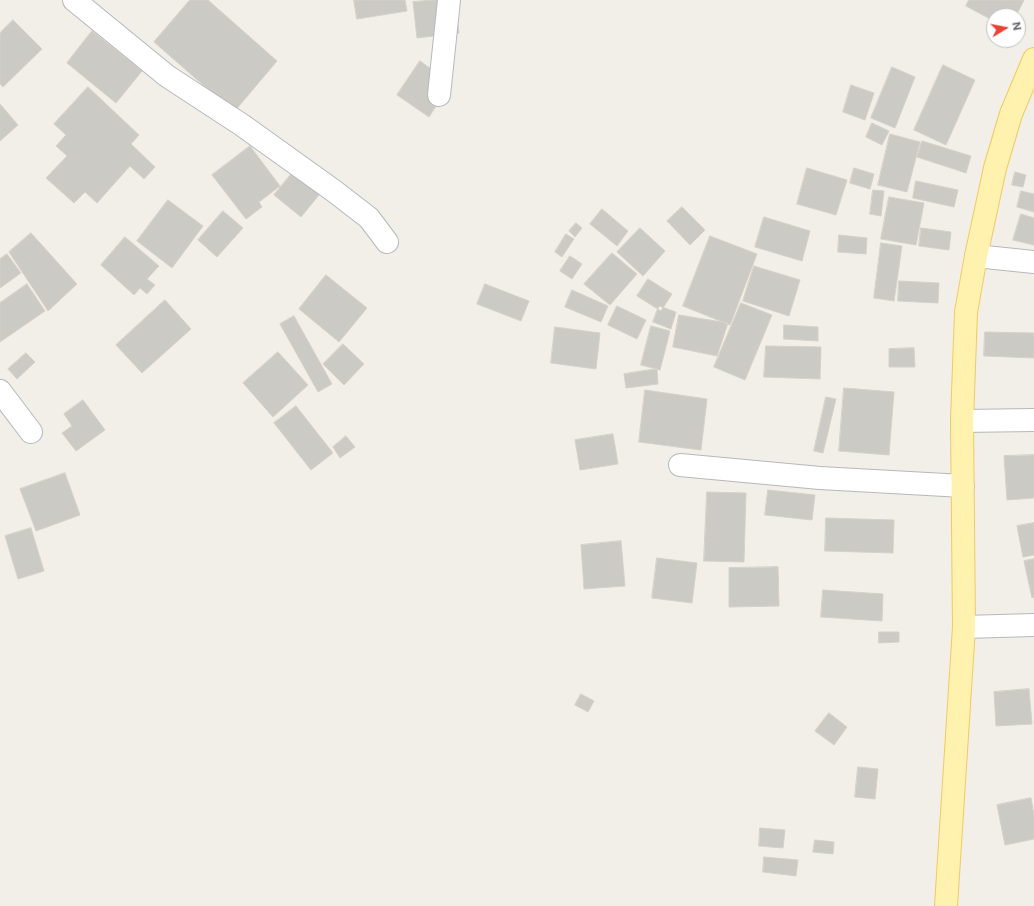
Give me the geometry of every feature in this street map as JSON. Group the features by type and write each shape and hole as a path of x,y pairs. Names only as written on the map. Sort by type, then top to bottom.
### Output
{"main road":[{"path":"946,906 964,628 962,421 966,312 976,256 995,168 1011,114 1034,59"}],"street":[{"path":"74,0 167,76 242,125 369,218 387,242"},
{"path":"439,95 449,0"},
{"path":"976,256 1034,262"},
{"path":"0,391 31,432"},
{"path":"962,421 1034,420"},
{"path":"680,465 820,478 963,486"},
{"path":"964,628 1034,625"}],"building":[{"path":"190,0 208,0 277,61 234,112 154,42"},
{"path":"354,0 405,0 407,11 357,19"},
{"path":"455,0 459,33 417,38 413,2"},
{"path":"969,0 1024,0 1020,8 986,8 986,17 966,6"},
{"path":"13,20 42,49 3,87 0,84 0,33"},
{"path":"92,31 142,71 116,103 67,63"},
{"path":"420,61 451,83 429,117 397,95"},
{"path":"943,65 975,80 946,145 914,130"},
{"path":"892,67 915,77 895,128 871,118"},
{"path":"851,85 874,93 865,120 843,112"},
{"path":"88,87 139,135 131,144 155,167 144,179 130,166 97,203 85,192 74,203 46,178 67,156 56,146 66,135 54,124"},
{"path":"0,104 18,125 0,141"},
{"path":"872,123 889,131 882,145 866,137"},
{"path":"890,134 920,142 907,192 878,185"},
{"path":"922,141 971,156 966,173 917,157"},
{"path":"250,146 280,186 259,202 262,207 246,219 212,175"},
{"path":"807,168 847,180 836,215 797,204"},
{"path":"854,168 874,174 870,189 850,183"},
{"path":"1015,172 1026,175 1023,187 1012,185"},
{"path":"292,173 319,195 301,217 274,195"},
{"path":"916,181 958,190 954,207 913,198"},
{"path":"873,190 884,191 881,216 870,214"},
{"path":"1021,191 1034,194 1034,212 1017,207"},
{"path":"889,197 924,203 916,245 881,239"},
{"path":"168,200 203,226 172,268 137,241"},
{"path":"682,207 705,230 690,245 667,221"},
{"path":"602,209 628,231 617,246 590,224"},
{"path":"223,211 243,228 217,257 198,240"},
{"path":"1021,214 1034,218 1034,245 1013,240"},
{"path":"764,217 810,231 802,261 755,247"},
{"path":"576,223 582,228 575,237 569,231"},
{"path":"640,228 665,251 643,276 617,252"},
{"path":"921,228 951,232 949,250 919,246"},
{"path":"31,233 77,284 48,311 9,252"},
{"path":"566,234 574,239 562,257 555,252"},
{"path":"839,235 867,238 866,254 838,252"},
{"path":"710,236 757,254 730,325 683,306"},
{"path":"125,237 159,266 147,279 155,285 147,294 140,288 134,295 101,265"},
{"path":"881,243 902,246 894,301 874,298"},
{"path":"612,253 637,274 610,305 584,284"},
{"path":"7,254 21,273 0,288 0,259"},
{"path":"570,256 582,264 572,279 560,271"},
{"path":"754,266 800,280 789,316 743,301"},
{"path":"326,275 367,308 339,342 299,309"},
{"path":"648,279 672,294 661,311 637,296"},
{"path":"899,281 939,283 938,303 898,301"},
{"path":"27,284 45,311 0,342 0,303"},
{"path":"485,284 529,301 521,321 477,304"},
{"path":"572,290 608,306 601,322 565,307"},
{"path":"165,300 191,329 142,373 116,345"},
{"path":"741,303 772,315 745,380 714,367"},
{"path":"617,306 646,320 637,339 608,325"},
{"path":"659,306 676,312 671,329 653,322"},
{"path":"679,315 728,323 717,356 673,347"},
{"path":"294,316 332,384 318,392 280,324"},
{"path":"784,325 818,327 818,341 784,339"},
{"path":"651,326 670,331 660,370 641,365"},
{"path":"555,327 600,333 596,369 551,363"},
{"path":"985,332 1034,333 1034,358 984,356"},
{"path":"343,344 364,364 344,385 323,364"},
{"path":"766,346 821,347 820,379 764,377"},
{"path":"914,348 915,367 889,367 889,349"},
{"path":"278,352 308,385 273,417 243,383"},
{"path":"26,353 35,362 17,379 8,369"},
{"path":"657,369 658,384 626,388 624,374"},
{"path":"844,388 894,392 889,455 839,451"},
{"path":"645,390 707,399 701,450 639,442"},
{"path":"826,397 836,399 823,453 814,451"},
{"path":"83,400 105,430 76,451 62,433 72,426 64,414"},
{"path":"296,406 333,453 311,470 274,423"},
{"path":"613,434 618,464 580,470 575,440"},
{"path":"346,436 355,447 340,458 333,447"},
{"path":"1034,455 1034,498 1007,500 1004,456"},
{"path":"65,473 80,515 36,531 20,489"},
{"path":"768,490 815,495 812,520 765,515"},
{"path":"707,492 746,493 744,562 704,561"},
{"path":"826,518 894,520 893,553 825,551"},
{"path":"1034,523 1034,555 1023,557 1017,526"},
{"path":"31,528 44,571 18,579 5,536"},
{"path":"621,541 625,586 584,589 581,545"},
{"path":"657,558 697,563 692,603 652,598"},
{"path":"1034,559 1034,597 1032,598 1024,561"},
{"path":"778,567 779,606 729,607 729,568"},
{"path":"823,590 883,594 882,621 821,617"},
{"path":"879,632 899,632 899,642 879,643"},
{"path":"1029,689 1032,724 996,726 994,692"},
{"path":"581,694 594,701 588,712 575,705"},
{"path":"829,713 847,727 834,745 815,731"},
{"path":"858,767 878,769 875,799 855,797"},
{"path":"1031,798 1034,815 1034,839 1005,845 997,805"},
{"path":"760,828 785,830 783,848 759,846"},
{"path":"815,840 834,842 833,854 813,852"},
{"path":"764,857 798,860 796,876 763,872"}]}
